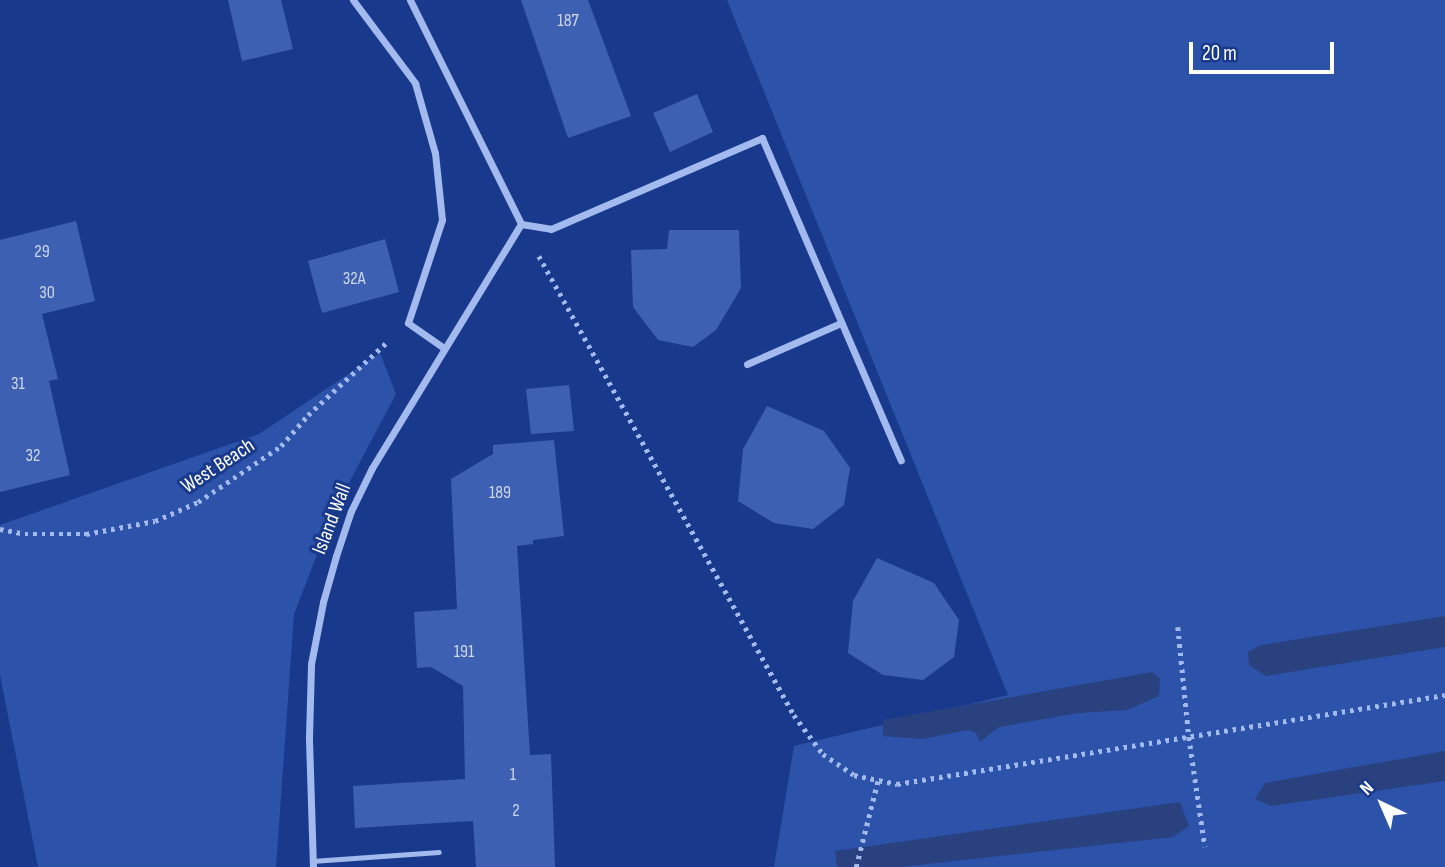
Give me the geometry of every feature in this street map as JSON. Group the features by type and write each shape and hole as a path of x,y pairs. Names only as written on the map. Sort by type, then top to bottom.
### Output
{"street":[{"path":"353,0 415,83 435,153 442,220 408,323 444,348"},
{"path":"410,0 521,224 551,229 762,138 901,460"},
{"name":"Island Wall","path":"312,864 309,737 311,664 323,602 351,511 372,468 521,224"},
{"path":"747,364 841,323"}],"lane":[{"path":"312,864 439,852"}],"path":[{"path":"521,224 794,715 823,754 854,775 897,785 1445,695"},
{"name":"West Beach","path":"0,529 25,534 86,534 155,521 198,502 281,446 308,415 408,323"},
{"path":"1178,627 1189,737 1205,847"},
{"path":"856,867 877,780"}],"shaded area":[{"path":"727,0 1445,0 1445,867 774,867 794,746 1008,695"},
{"path":"380,353 396,394 334,511 294,614 276,867 38,867 0,675 0,525 259,434"},
{"path":"1445,616 1445,647 1266,676 1249,665 1248,652 1261,645"},
{"path":"1152,672 1160,678 1159,696 1127,710 1079,713 999,727 980,742 976,733 968,730 922,739 883,736 883,720"},
{"path":"1445,751 1445,781 1271,806 1255,799 1265,783"},
{"path":"1180,802 1189,826 1173,837 900,867 837,867 835,851"}],"building":[{"path":"228,0 281,0 293,49 242,61"},
{"path":"521,0 588,0 631,116 568,138"},
{"path":"697,94 713,132 670,152 653,113"},
{"path":"76,221 95,301 42,314 58,379 49,381 70,475 0,492 0,240"},
{"path":"669,230 739,230 741,288 716,330 693,347 658,340 633,307 631,250 667,249"},
{"path":"385,239 399,292 322,313 308,261"},
{"path":"569,385 574,431 531,434 526,389"},
{"path":"767,406 824,431 850,468 844,505 813,529 774,523 738,501 743,449"},
{"path":"554,440 564,536 533,540 533,544 517,546 530,755 551,754 555,867 476,867 473,821 355,828 353,786 465,779 463,686 431,667 417,668 414,612 457,609 451,479 493,454 493,445"},
{"path":"877,558 934,583 959,620 954,657 923,680 883,675 848,653 853,601"}]}
